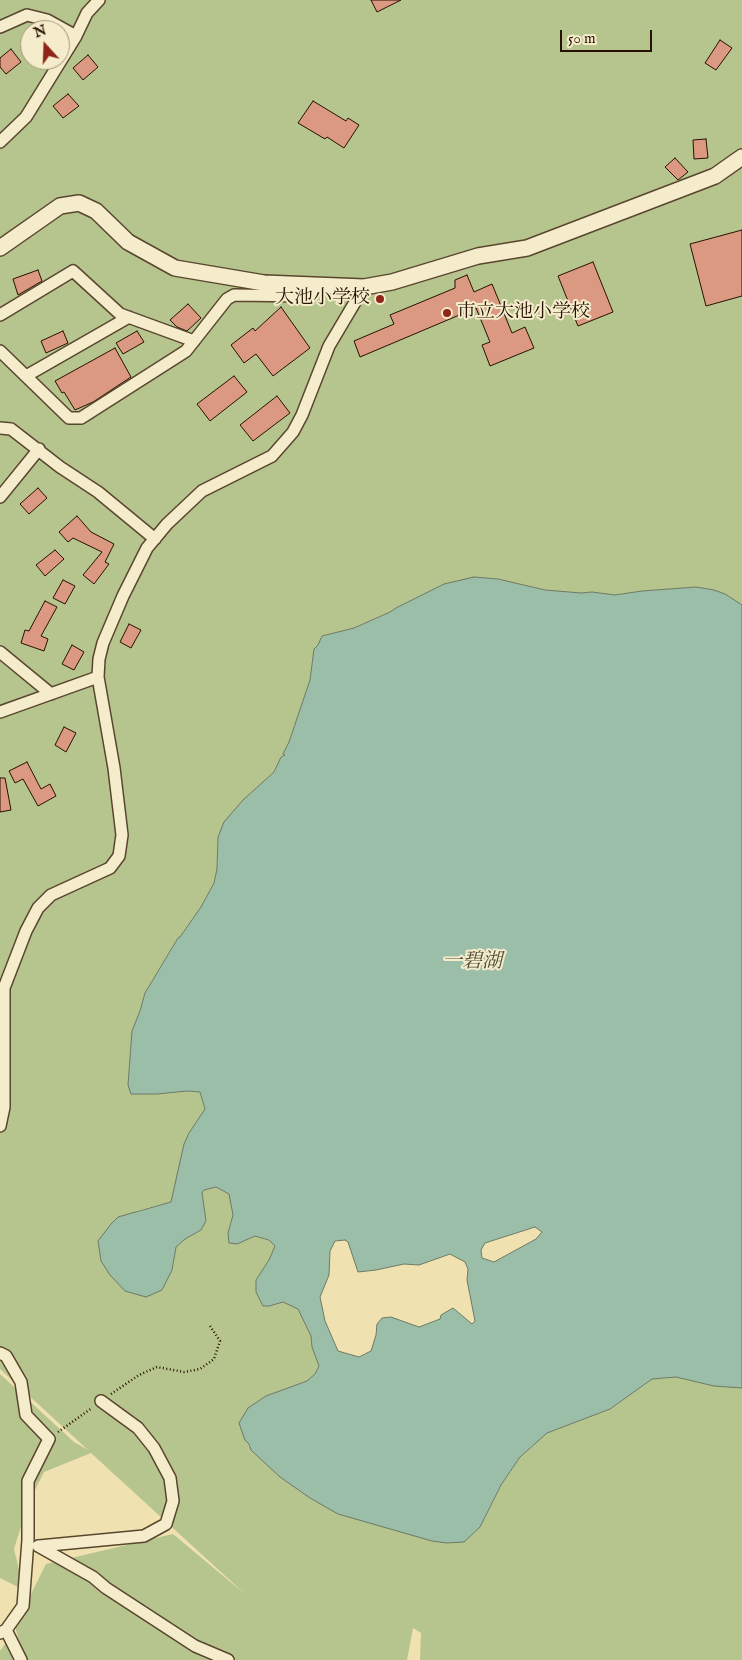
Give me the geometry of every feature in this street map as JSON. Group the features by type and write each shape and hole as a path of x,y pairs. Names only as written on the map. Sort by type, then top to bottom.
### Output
{"street":[{"path":"0,142 26,117 76,36 87,13 100,0"},
{"path":"0,26 27,15 47,20 76,36"},
{"path":"0,248 60,206 79,203 96,211 128,242 175,268 264,283 364,287 392,282 478,256 527,248 715,176 742,157"},
{"path":"0,315 73,271 120,314 194,341"},
{"path":"0,351 69,418 80,418 186,351 226,299 234,295 309,296 316,285"},
{"path":"0,1126 4,1106 2,988 26,930 38,908 51,895 110,868 119,856 122,836 114,768 98,677 99,659 103,643 123,596 147,548 167,524 202,491 272,456 292,432 302,415 329,346 364,287"},
{"path":"26,376 129,317"},
{"path":"0,428 12,430 60,467 98,492 155,539"},
{"path":"0,497 38,449"},
{"path":"0,652 51,694"},
{"path":"0,712 98,677"},
{"path":"0,1353 6,1356 21,1382 26,1415 49,1439 28,1481 28,1540 23,1606 3,1632 21,1660"},
{"path":"39,1546 144,1536 166,1524 173,1501 170,1478 154,1448 138,1428 101,1401"},
{"path":"28,1540 93,1577 106,1588 194,1646 228,1660"}],"path":[{"path":"49,1439 139,1375 156,1367 184,1372 200,1369 214,1359 220,1341 210,1326"}],"green space":[{"path":"0,0 742,0 742,605 725,594 696,587 615,595 545,590 498,579 474,577 396,608 354,628 322,636 314,649 310,680 289,742 283,754 285,754 281,757 274,772 243,800 218,837 217,869 214,883 201,907 178,938 145,993 131,1043 128,1085 157,1094 187,1091 200,1092 205,1109 189,1133 171,1202 136,1211 172,1270 176,1247 185,1239 201,1230 206,1221 202,1193 204,1190 216,1187 230,1194 233,1215 228,1233 237,1244 255,1236 269,1240 276,1246 256,1280 269,1306 283,1302 298,1309 311,1336 312,1347 319,1366 315,1374 307,1381 266,1396 245,1440 251,1450 338,1514 464,1542 480,1527 501,1485 520,1457 547,1433 610,1409 652,1379 676,1377 714,1386 742,1388 742,1660 420,1660 421,1633 413,1628 407,1660 24,1660 15,1626 46,1564 173,1534 246,1595 91,1453 44,1472 28,1504 14,1549 24,1590 0,1578 0,1374 74,1442 88,1450 0,1369"},
{"path":"9,1638 19,1660 0,1660 0,1651"}],"water":[{"name":"一碧湖","path":"474,577 498,579 545,590 615,595 696,587 725,594 742,605 742,1388 714,1386 676,1377 652,1379 610,1409 547,1433 520,1457 501,1485 480,1527 464,1542 447,1543 432,1541 338,1514 310,1498 280,1477 251,1450 239,1423 248,1408 266,1396 307,1381 315,1374 319,1366 312,1347 311,1336 298,1309 283,1302 263,1306 256,1292 256,1280 269,1260 275,1246 269,1240 255,1236 237,1244 229,1243 228,1233 233,1215 229,1194 216,1187 204,1190 202,1193 206,1221 201,1230 185,1239 176,1247 172,1270 162,1290 146,1297 125,1291 110,1275 101,1261 98,1241 118,1217 171,1202 184,1144 205,1109 200,1092 131,1094 128,1085 132,1031 145,993 178,938 201,907 214,883 217,869 218,837 224,822 243,800 274,772 281,757 285,755 283,754 289,742 310,680 314,649 322,636 354,628 444,584","holes":["535,1227 542,1232 536,1239 494,1262 482,1258 481,1250 485,1243","345,1240 348,1242 358,1272 404,1264 419,1265 450,1254 465,1262 468,1269 467,1280 475,1321 472,1324 453,1308 441,1315 440,1319 419,1327 391,1317 382,1318 377,1324 371,1351 359,1357 338,1351 325,1321 320,1297 329,1275 330,1251 335,1241"]}],"building":[{"path":"371,0 401,0 377,12"},
{"path":"720,40 732,48 716,70 705,63"},
{"path":"11,49 20,63 6,74 0,67 0,58"},
{"path":"88,55 98,67 83,80 73,68"},
{"path":"68,94 79,106 63,118 53,106"},
{"path":"313,101 346,121 348,118 359,125 344,148 327,137 325,139 298,123"},
{"path":"706,139 708,158 694,159 693,140"},
{"path":"675,158 688,172 678,180 665,167"},
{"path":"742,230 742,296 706,306 690,244"},
{"path":"593,262 613,312 578,326 558,276"},
{"path":"38,270 42,281 18,295 13,279"},
{"path":"467,275 474,292 492,284 512,333 525,327 534,348 490,366 482,345 490,342 476,308 360,357 354,341 394,324 390,315 455,288 455,280"},
{"path":"188,304 201,318 187,331 177,327 170,320"},
{"path":"281,307 310,348 273,376 256,354 244,363 231,345 253,328 255,331"},
{"path":"63,331 68,343 46,353 41,341"},
{"path":"137,331 144,342 123,354 116,343"},
{"path":"115,348 131,377 93,402 75,410 55,381"},
{"path":"234,376 247,392 210,421 197,404"},
{"path":"277,396 290,413 253,441 240,425"},
{"path":"38,488 47,498 29,514 20,504"},
{"path":"77,516 91,532 114,544 105,562 109,564 94,584 83,575 102,552 73,538 68,542 59,532"},
{"path":"55,550 64,559 45,576 36,565"},
{"path":"63,580 75,586 65,604 53,598"},
{"path":"45,601 57,607 41,636 48,639 44,651 21,643 25,630 29,631"},
{"path":"129,624 141,630 131,648 120,642"},
{"path":"72,645 84,652 74,670 62,664"},
{"path":"64,727 76,733 66,752 55,745"},
{"path":"27,762 41,789 50,784 56,796 38,806 23,779 15,783 9,771"},
{"path":"0,778 5,778 11,810 0,812"}],"place":[{"name":"大池小学校","path":"380,299"},
{"name":"市立大池小学校","path":"447,313"}]}
